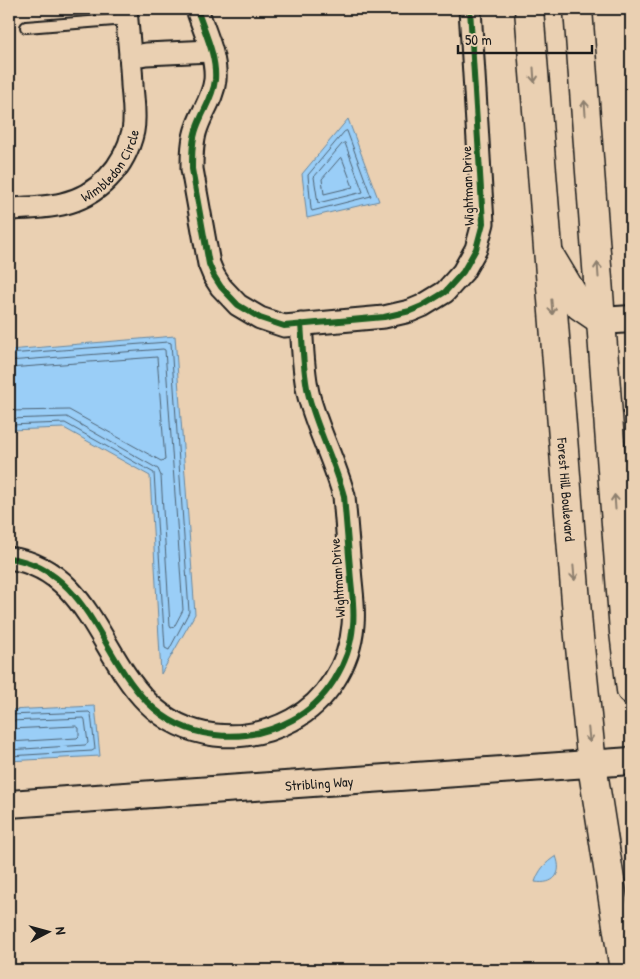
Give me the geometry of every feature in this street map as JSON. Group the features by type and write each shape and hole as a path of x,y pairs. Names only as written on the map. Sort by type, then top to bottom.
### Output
{"main road":[{"name":"Forest Hill Boulevard","path":"529,9 578,627 592,765 624,970"},
{"path":"578,9 624,632 631,690"},
{"path":"548,253 580,306 602,321"}],"street":[{"name":"Wightman Drive","path":"197,9 215,65 214,90 210,102 197,126 192,155 192,169 209,264 221,286 238,305 260,318 284,326 384,317 410,312 445,292 455,282 470,261 476,249 483,223 470,9"},
{"name":"Wimbledon Circle","path":"9,209 60,205 72,202 94,190 112,174 126,153 133,130 134,117 127,14"},
{"path":"130,57 146,54 211,51"},
{"path":"602,321 631,319"},
{"name":"Wightman Drive","path":"9,558 29,562 52,573 71,590 136,690 156,710 180,725 206,734 229,736 257,734 283,725 307,710 327,690 342,666 351,640 354,612 344,496 310,399 306,381 301,324"},
{"name":"Stribling Way","path":"9,804 631,761"}],"lane":[{"path":"26,27 127,14"}],"water":[{"path":"348,119 379,201 307,218 302,174"},
{"path":"175,336 195,614 161,674 150,476 64,428 9,430 9,350"},
{"path":"95,706 100,756 9,761 9,710"},
{"path":"556,856 558,868 555,877 547,882 535,882 543,867"}],"cycle path":[{"path":"197,9 212,53 215,71 212,93 195,132 192,158 192,169 209,264 221,287 238,305 260,318 284,326 384,317 410,311 445,292 463,272 476,249 483,223 470,9"},
{"path":"9,558 44,569 70,590 90,617 127,677 149,704 177,724 215,735 235,736 255,734 274,728 304,712 325,692 341,667 351,640 354,611 344,496 309,397 304,370 301,324"}]}
